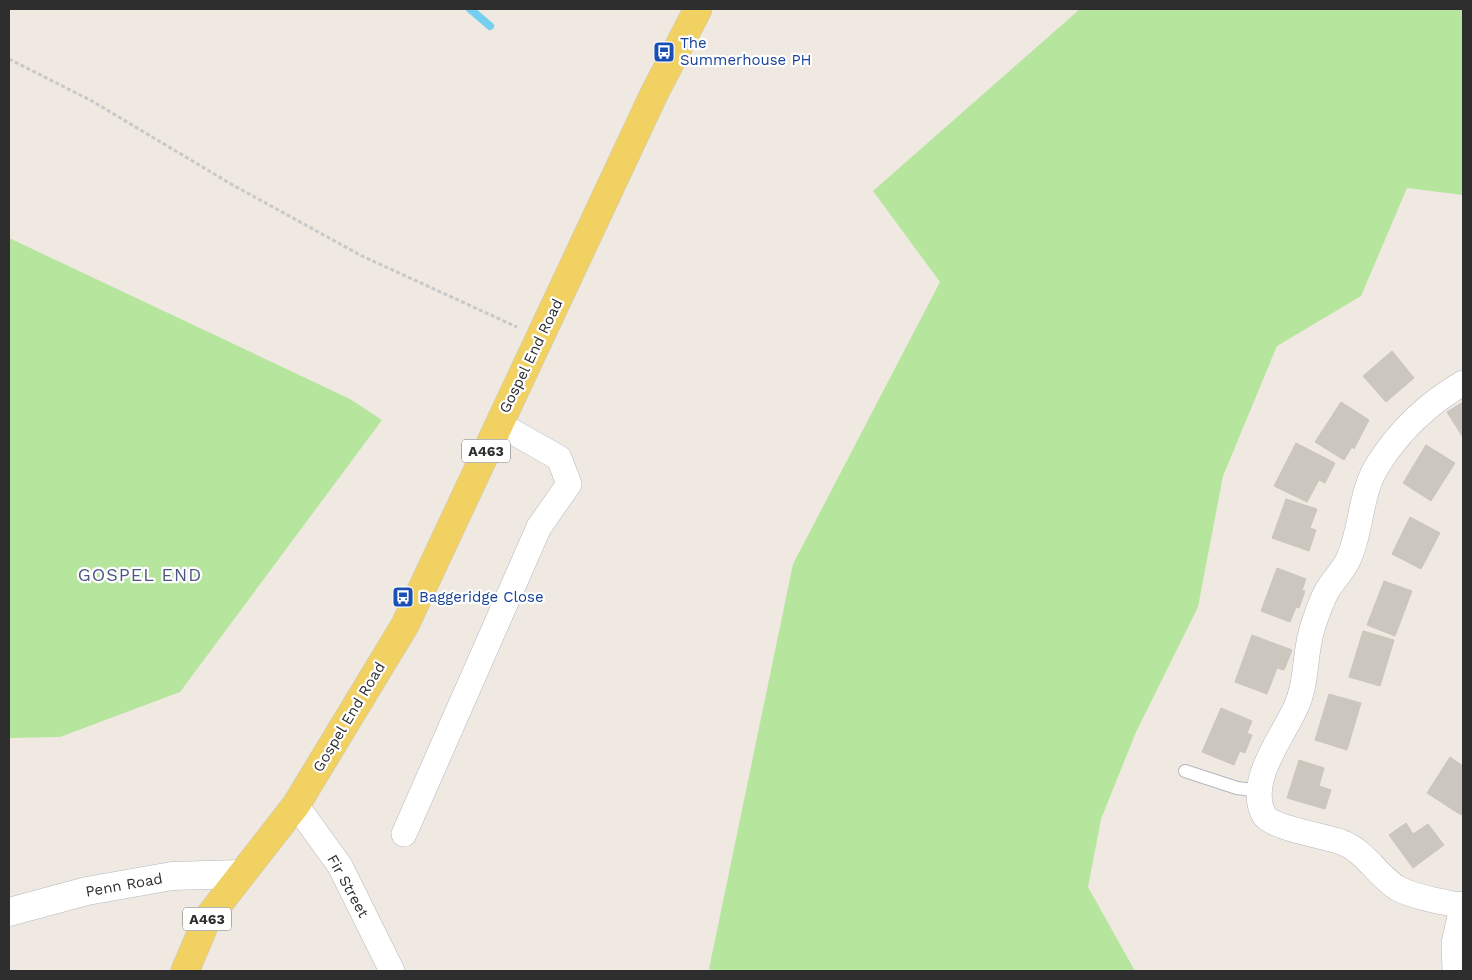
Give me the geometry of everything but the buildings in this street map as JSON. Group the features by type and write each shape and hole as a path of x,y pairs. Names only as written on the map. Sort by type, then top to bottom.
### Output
{"main road":[{"name":"Gospel End Road","path":"241,874 296,805 405,625 654,94 698,9"},
{"name":"A463","path":"185,971 207,919 241,874"}],"street":[{"path":"1455,971 1454,943 1463,905 1398,888 1344,843 1316,834 1282,827 1265,817 1259,799 1264,772 1279,735 1296,706 1306,673 1312,628 1327,590 1348,561 1358,531 1365,490 1378,463 1410,423 1443,395 1463,383"},
{"path":"404,834 539,527 570,484 559,458 499,424"},
{"name":"Fir Street","path":"296,805 340,866 392,971"},
{"name":"Penn Road","path":"9,912 87,890 162,878 241,874"}],"lane":[{"path":"1186,771 1237,788 1260,791"}],"path":[{"path":"9,59 92,101 231,184 362,256 540,338"}],"green space":[{"path":"1080,9 1463,9 1463,195 1407,188 1361,296 1277,346 1223,476 1198,607 1136,732 1101,819 1088,887 1135,971 714,971 709,969 793,564 940,282 873,191"},
{"path":"9,238 350,399 382,420 180,692 60,737 9,738"}],"waterway":[{"path":"470,9 490,26"}],"place":[{"name":"The Summerhouse PH","path":"664,52"},
{"name":"Baggeridge Close","path":"403,597"}],"district":[{"name":"GOSPEL END","path":"140,575"}]}
